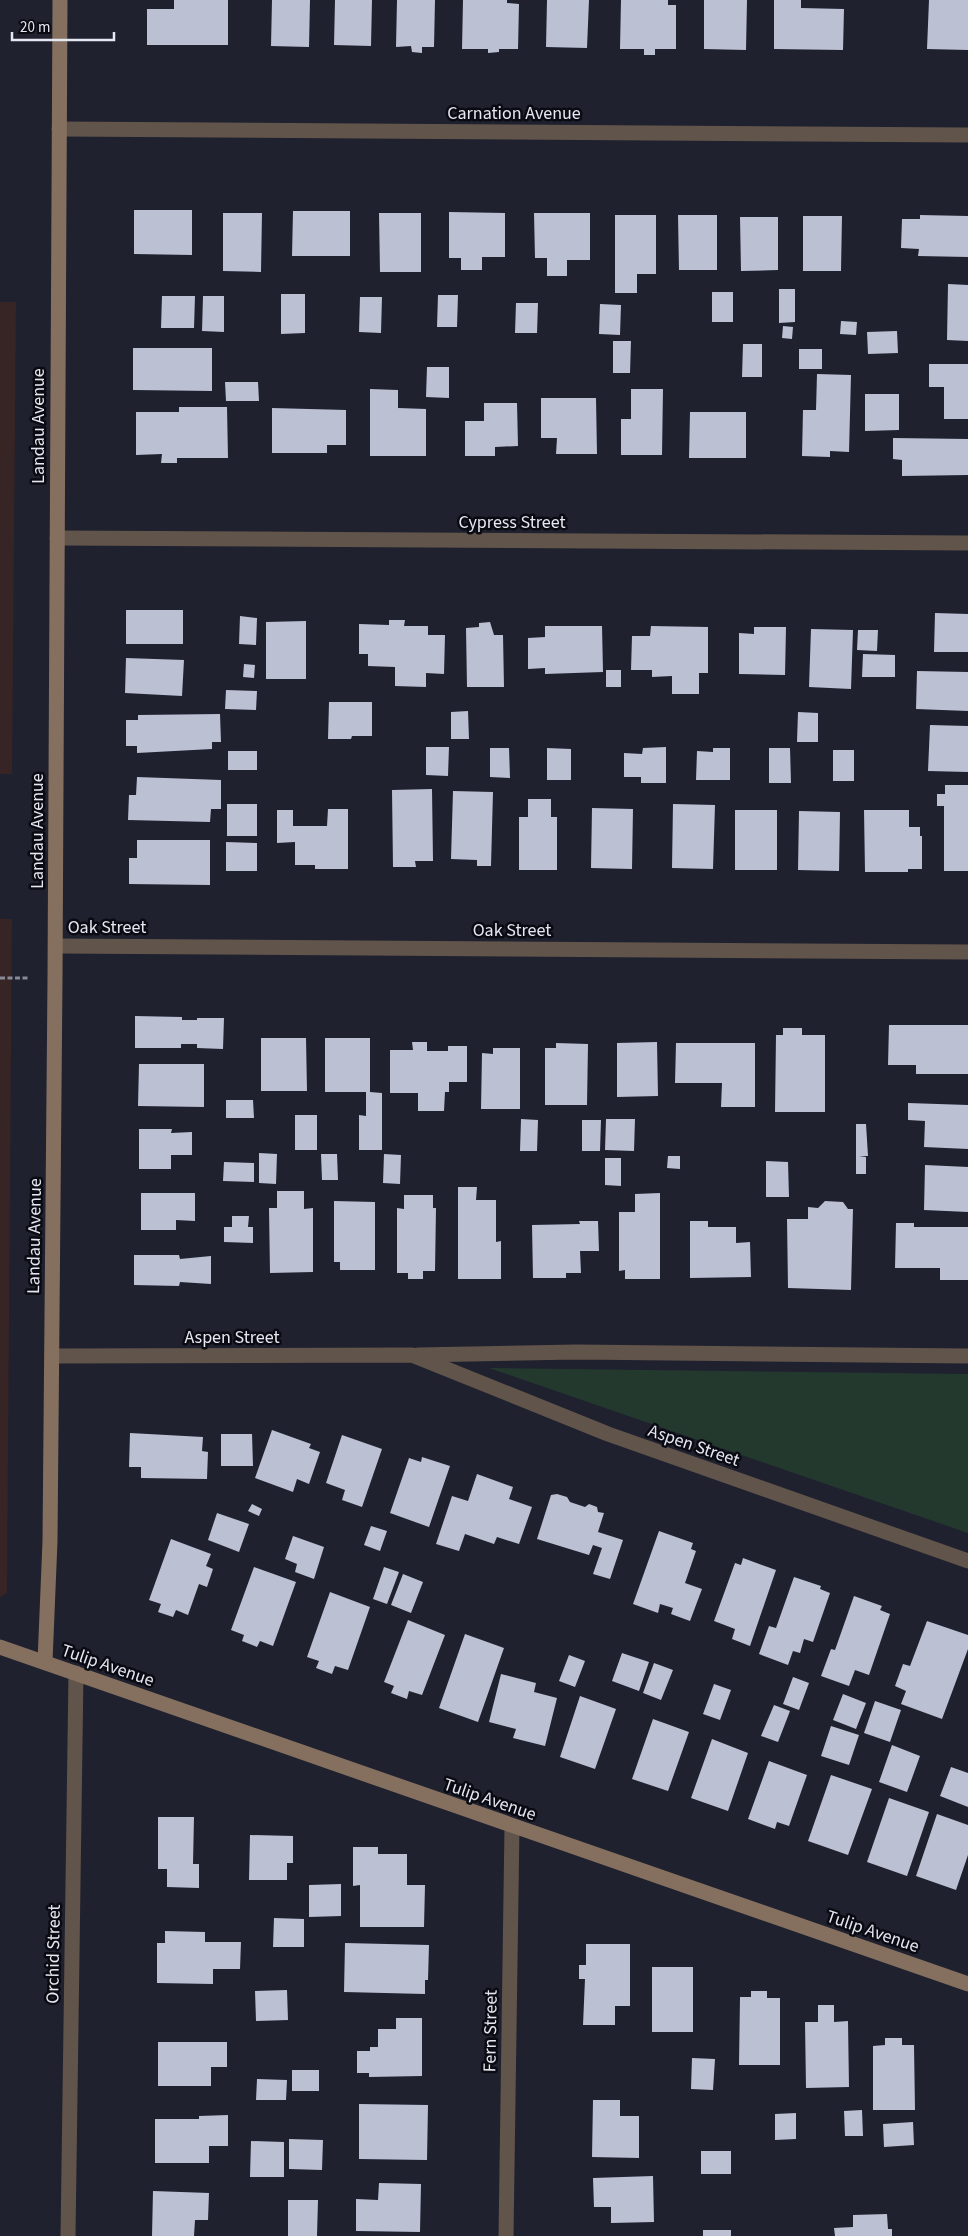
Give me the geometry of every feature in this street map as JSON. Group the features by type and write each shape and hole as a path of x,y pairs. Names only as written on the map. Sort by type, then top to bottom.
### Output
{"street":[{"name":"Landau Avenue","path":"45,1662 50,1541 56,946 60,0"},
{"name":"Carnation Avenue","path":"59,129 968,135"},
{"name":"Cypress Street","path":"57,538 968,544"},
{"name":"Oak Street","path":"56,946 968,952"},
{"name":"Aspen Street","path":"52,1356 412,1355 587,1352 968,1356"},
{"name":"Aspen Street","path":"412,1355 608,1434 968,1561"},
{"name":"Tulip Avenue","path":"0,1647 968,1984"},
{"name":"Orchid Street","path":"68,2236 76,1673"},
{"name":"Fern Street","path":"506,2236 512,1826"}],"shaded area":[{"path":"0,302 16,302 12,774 0,774"},
{"path":"0,919 12,919 7,1593 0,1597"}],"green space":[{"path":"489,1368 968,1374 968,1533"}],"building":[{"path":"174,0 228,0 228,45 147,45 147,9 174,9"},
{"path":"272,0 310,0 309,47 271,46"},
{"path":"335,0 372,0 371,46 334,45"},
{"path":"397,0 435,0 434,47 422,47 422,53 412,52 411,46 396,47"},
{"path":"463,0 507,0 507,3 519,4 518,49 499,49 499,52 488,53 488,49 462,49"},
{"path":"547,0 589,0 587,48 546,47"},
{"path":"621,0 668,0 668,5 676,5 676,49 655,49 655,55 644,55 644,49 620,49"},
{"path":"704,0 747,0 746,50 704,49"},
{"path":"774,0 801,0 801,8 844,9 843,50 774,49"},
{"path":"929,0 968,0 968,50 927,49"},
{"path":"134,210 192,210 192,255 134,254"},
{"path":"293,211 350,211 350,256 292,256"},
{"path":"449,212 505,213 505,257 482,257 482,270 461,270 461,258 449,258"},
{"path":"223,213 262,213 261,272 223,271"},
{"path":"379,213 421,213 421,272 380,272"},
{"path":"534,213 590,213 590,260 567,260 567,276 547,276 547,258 535,258"},
{"path":"615,215 656,215 656,274 637,274 637,293 615,293"},
{"path":"678,215 717,215 717,270 679,270"},
{"path":"920,215 968,216 968,257 918,256 919,249 901,248 902,219 920,219"},
{"path":"803,216 842,216 841,271 803,271"},
{"path":"740,217 778,217 778,270 741,271"},
{"path":"948,284 968,285 968,341 947,340"},
{"path":"779,289 795,289 795,322 779,323"},
{"path":"712,292 733,292 733,322 712,322"},
{"path":"281,294 305,294 305,333 281,334"},
{"path":"438,295 458,295 457,327 437,327"},
{"path":"162,296 195,296 194,328 161,328"},
{"path":"203,296 224,296 224,332 202,331"},
{"path":"360,297 382,297 381,333 359,332"},
{"path":"516,303 538,303 537,333 515,333"},
{"path":"600,304 621,305 620,335 599,334"},
{"path":"841,321 857,322 856,335 840,334"},
{"path":"783,326 793,327 792,339 782,338"},
{"path":"897,331 898,353 868,354 867,332"},
{"path":"613,341 631,341 630,373 613,373"},
{"path":"743,344 762,344 762,377 742,377"},
{"path":"133,348 212,348 212,391 133,390"},
{"path":"799,349 822,349 822,369 799,369"},
{"path":"929,364 968,364 968,419 944,419 944,387 929,387"},
{"path":"427,367 449,367 449,398 426,397"},
{"path":"817,374 851,375 849,452 830,451 830,457 802,456 803,410 816,410"},
{"path":"225,382 258,382 259,401 226,401"},
{"path":"370,389 398,390 398,408 426,409 426,456 370,456"},
{"path":"631,389 663,389 662,455 621,455 621,419 631,419"},
{"path":"865,394 899,394 899,430 865,431"},
{"path":"541,398 596,398 597,454 556,454 557,438 541,438"},
{"path":"484,403 517,403 518,446 495,447 495,456 465,456 465,421 484,421"},
{"path":"179,407 227,407 228,458 177,458 177,463 161,463 162,454 136,455 136,412 179,412"},
{"path":"272,408 346,410 346,445 327,445 327,453 272,453"},
{"path":"690,412 746,412 746,458 689,458"},
{"path":"893,438 968,439 968,475 902,476 902,460 893,459"},
{"path":"126,610 183,610 183,644 126,644"},
{"path":"935,613 968,614 968,652 934,652"},
{"path":"240,616 257,618 256,645 239,644"},
{"path":"389,620 405,620 404,626 428,626 428,635 445,635 444,674 426,673 426,687 395,686 395,667 368,666 368,654 359,654 359,624 389,625"},
{"path":"306,621 306,679 266,679 266,622"},
{"path":"490,622 494,635 503,635 504,687 467,687 466,628 479,627 479,623"},
{"path":"545,626 602,626 603,672 545,674 545,668 528,669 528,638 545,637"},
{"path":"651,626 708,627 708,673 699,673 699,694 672,694 672,676 652,677 652,670 631,670 632,636 650,636"},
{"path":"754,627 786,627 785,675 739,674 739,633 754,634"},
{"path":"811,629 853,630 851,689 809,687"},
{"path":"858,630 878,630 877,651 857,650"},
{"path":"863,654 895,655 895,677 862,677"},
{"path":"126,658 184,660 182,696 125,693"},
{"path":"244,664 255,665 254,678 243,677"},
{"path":"606,670 621,670 621,687 606,687"},
{"path":"917,671 968,672 968,711 916,709"},
{"path":"226,690 257,691 256,710 225,709"},
{"path":"329,702 372,702 372,736 352,736 351,739 328,739"},
{"path":"468,711 469,739 451,739 451,712"},
{"path":"798,712 818,713 818,742 797,742"},
{"path":"220,714 221,742 212,742 212,749 137,753 137,746 126,746 126,720 138,720 138,715"},
{"path":"930,725 968,726 968,772 928,771"},
{"path":"426,747 449,747 448,776 426,775"},
{"path":"666,747 666,783 641,783 641,777 624,777 624,753 642,754 643,748"},
{"path":"490,748 509,748 510,778 490,777"},
{"path":"547,748 571,749 571,780 547,780"},
{"path":"713,748 730,748 730,780 696,780 697,751 713,752"},
{"path":"769,748 790,748 791,783 769,783"},
{"path":"833,750 854,750 854,781 833,781"},
{"path":"228,751 257,751 257,770 228,770"},
{"path":"137,777 221,780 221,809 211,809 210,822 128,820 129,795 136,795"},
{"path":"945,785 968,785 968,871 944,871 944,806 937,806 937,794 945,794"},
{"path":"432,789 433,861 415,861 416,867 393,867 392,790"},
{"path":"453,791 493,792 491,866 477,866 477,860 451,859"},
{"path":"528,799 551,799 551,817 557,817 557,870 519,870 519,817 528,817"},
{"path":"227,804 257,804 257,836 227,836"},
{"path":"673,804 715,805 713,869 672,868"},
{"path":"592,808 633,809 632,869 591,868"},
{"path":"328,809 348,809 348,869 315,869 315,865 295,865 295,842 277,843 277,810 293,810 293,826 327,826"},
{"path":"735,810 777,810 777,870 735,870"},
{"path":"864,810 909,810 909,827 920,827 920,836 922,836 922,869 908,869 908,872 865,872"},
{"path":"799,811 840,812 839,871 798,870"},
{"path":"137,840 210,840 210,885 129,884 129,858 137,858"},
{"path":"226,842 257,843 257,871 226,871"},
{"path":"135,1016 182,1017 182,1020 224,1018 223,1049 197,1048 197,1044 181,1044 181,1048 135,1048"},
{"path":"889,1025 968,1025 968,1074 916,1074 916,1065 888,1065"},
{"path":"783,1028 802,1028 802,1035 825,1035 825,1112 775,1112 776,1035 783,1035"},
{"path":"261,1038 306,1038 307,1091 261,1091"},
{"path":"325,1038 370,1038 370,1092 382,1093 382,1150 359,1150 359,1115 366,1116 366,1092 325,1092"},
{"path":"412,1042 427,1042 427,1051 448,1051 448,1046 467,1046 467,1082 449,1082 449,1092 445,1092 444,1111 418,1111 418,1093 390,1093 390,1050 413,1050"},
{"path":"657,1042 658,1096 617,1097 617,1043"},
{"path":"556,1043 588,1044 587,1105 545,1105 545,1048 556,1048"},
{"path":"676,1043 755,1043 755,1107 721,1107 722,1083 675,1083"},
{"path":"493,1048 520,1048 520,1109 481,1109 482,1053 493,1054"},
{"path":"139,1064 204,1064 204,1107 138,1106"},
{"path":"226,1100 253,1100 254,1118 226,1118"},
{"path":"908,1103 968,1105 968,1149 924,1147 925,1121 908,1120"},
{"path":"295,1115 317,1115 317,1150 295,1150"},
{"path":"521,1119 538,1120 537,1151 520,1151"},
{"path":"606,1119 635,1119 634,1151 605,1150"},
{"path":"582,1120 601,1120 600,1151 582,1151"},
{"path":"856,1124 866,1124 868,1156 859,1156 866,1157 866,1174 856,1174"},
{"path":"139,1129 172,1129 171,1133 192,1132 192,1155 171,1155 171,1169 139,1169"},
{"path":"259,1153 277,1154 276,1184 259,1183"},
{"path":"321,1154 337,1154 338,1180 322,1180"},
{"path":"384,1154 401,1155 400,1184 383,1183"},
{"path":"668,1156 680,1156 680,1169 667,1168"},
{"path":"605,1158 621,1158 621,1186 605,1185"},
{"path":"766,1161 788,1162 789,1197 766,1197"},
{"path":"224,1162 254,1163 254,1182 223,1181"},
{"path":"925,1165 968,1167 968,1212 924,1210"},
{"path":"458,1187 477,1187 476,1200 496,1200 496,1242 501,1241 501,1279 458,1279"},
{"path":"277,1191 304,1191 304,1209 313,1208 313,1272 270,1273 269,1208 277,1208"},
{"path":"141,1193 195,1193 195,1221 176,1220 176,1230 141,1230"},
{"path":"660,1193 660,1279 625,1279 625,1270 619,1271 619,1212 635,1212 635,1194"},
{"path":"404,1195 433,1195 433,1208 436,1208 435,1271 423,1271 423,1279 408,1279 408,1273 397,1273 397,1208 404,1209"},
{"path":"334,1201 375,1202 375,1270 340,1270 340,1262 334,1262"},
{"path":"825,1201 843,1202 848,1209 853,1209 851,1290 788,1288 787,1219 808,1219 808,1207 818,1208"},
{"path":"232,1216 249,1216 248,1227 253,1227 253,1243 224,1242 224,1227 232,1227"},
{"path":"579,1221 598,1221 599,1251 580,1251 581,1273 566,1273 566,1278 533,1278 532,1225 580,1224"},
{"path":"690,1221 708,1221 708,1227 736,1227 736,1243 750,1242 751,1277 690,1278"},
{"path":"896,1223 914,1223 914,1227 968,1227 968,1280 940,1280 940,1268 895,1268"},
{"path":"134,1255 179,1255 180,1259 211,1256 211,1284 180,1282 179,1286 134,1285"},
{"path":"272,1430 311,1444 309,1448 320,1452 309,1484 297,1479 293,1492 255,1478"},
{"path":"130,1433 203,1437 202,1451 208,1452 207,1479 141,1478 141,1467 129,1467"},
{"path":"221,1434 252,1434 253,1466 221,1466"},
{"path":"342,1435 382,1449 362,1507 342,1500 345,1490 326,1483"},
{"path":"422,1457 450,1466 429,1527 390,1513 409,1458 421,1462"},
{"path":"477,1474 513,1487 509,1499 532,1507 519,1544 497,1537 494,1544 465,1534 459,1551 436,1544 452,1496 468,1501"},
{"path":"557,1494 567,1497 570,1502 585,1507 589,1504 597,1507 598,1512 604,1513 598,1532 623,1540 610,1579 593,1574 602,1548 593,1545 589,1555 537,1539 551,1495"},
{"path":"252,1504 262,1509 259,1516 248,1511"},
{"path":"217,1513 249,1524 239,1552 208,1540"},
{"path":"371,1526 387,1531 380,1551 364,1545"},
{"path":"659,1531 693,1543 691,1549 696,1551 685,1583 702,1589 690,1621 671,1614 673,1608 660,1604 658,1613 633,1604"},
{"path":"293,1536 324,1547 314,1579 295,1572 297,1564 285,1559"},
{"path":"171,1539 211,1554 206,1566 213,1569 207,1587 199,1584 188,1615 176,1610 173,1617 158,1612 161,1604 149,1600"},
{"path":"743,1558 776,1570 750,1646 732,1639 735,1629 714,1621 735,1563 741,1565"},
{"path":"254,1567 296,1582 273,1646 260,1641 257,1647 242,1641 244,1635 231,1630"},
{"path":"384,1567 399,1572 387,1604 373,1599"},
{"path":"403,1574 423,1582 411,1613 391,1605"},
{"path":"794,1577 821,1586 820,1589 830,1593 813,1642 804,1639 800,1653 793,1651 788,1665 759,1654 769,1626 776,1628"},
{"path":"330,1592 370,1607 348,1670 335,1666 332,1674 316,1668 319,1661 307,1657"},
{"path":"854,1596 882,1606 880,1610 890,1614 869,1675 855,1670 849,1686 821,1676 831,1649 835,1650"},
{"path":"408,1620 445,1635 422,1695 409,1691 407,1699 391,1693 394,1686 384,1682"},
{"path":"927,1621 968,1635 968,1649 942,1719 901,1704 906,1691 895,1686 903,1664 910,1666"},
{"path":"465,1634 504,1648 478,1722 439,1708"},
{"path":"622,1653 649,1662 639,1691 612,1681"},
{"path":"569,1655 585,1661 575,1687 559,1681"},
{"path":"654,1663 673,1670 661,1700 643,1693"},
{"path":"501,1674 536,1683 534,1692 557,1698 545,1746 513,1738 516,1729 489,1722"},
{"path":"793,1677 809,1683 799,1710 783,1704"},
{"path":"714,1684 731,1690 720,1720 703,1714"},
{"path":"843,1694 866,1703 856,1729 833,1720"},
{"path":"580,1696 616,1709 595,1769 560,1757"},
{"path":"875,1701 901,1710 890,1742 864,1733"},
{"path":"774,1705 790,1711 778,1742 761,1736"},
{"path":"653,1719 689,1732 668,1791 632,1779"},
{"path":"831,1726 859,1735 849,1765 821,1756"},
{"path":"712,1739 748,1753 728,1811 691,1798"},
{"path":"892,1745 920,1756 907,1792 879,1782"},
{"path":"769,1761 807,1775 789,1826 777,1822 775,1829 748,1819"},
{"path":"951,1767 968,1773 968,1807 940,1796"},
{"path":"831,1775 872,1789 848,1855 808,1841"},
{"path":"889,1798 929,1812 907,1876 867,1862"},
{"path":"937,1814 968,1825 968,1855 956,1890 916,1876"},
{"path":"158,1817 194,1817 193,1864 199,1864 199,1888 167,1887 167,1869 158,1869"},
{"path":"250,1835 293,1836 293,1863 287,1863 287,1880 249,1880"},
{"path":"353,1847 378,1847 378,1854 407,1854 407,1885 425,1885 424,1927 360,1927 360,1885 353,1886"},
{"path":"341,1884 341,1916 309,1917 309,1885"},
{"path":"274,1918 304,1919 304,1947 273,1947"},
{"path":"165,1931 205,1932 205,1942 241,1942 240,1969 213,1969 213,1984 157,1983 157,1943 165,1943"},
{"path":"345,1943 429,1945 428,1980 425,1980 425,1994 344,1992"},
{"path":"586,1944 630,1944 630,2006 615,2006 615,2025 583,2025 585,1979 579,1979 579,1965 586,1965"},
{"path":"652,1967 693,1967 693,2032 652,2032"},
{"path":"287,1990 288,2020 256,2021 255,1991"},
{"path":"751,1991 767,1991 767,1998 780,1998 780,2065 739,2065 740,1997 751,1997"},
{"path":"818,2005 834,2005 834,2022 848,2021 849,2087 806,2088 805,2022 818,2022"},
{"path":"396,2018 422,2018 422,2076 369,2077 369,2073 357,2073 357,2051 370,2051 370,2047 378,2047 378,2029 396,2029"},
{"path":"885,2038 902,2038 902,2045 914,2045 915,2110 873,2110 873,2046 885,2045"},
{"path":"158,2042 227,2042 227,2067 211,2067 211,2086 158,2086"},
{"path":"692,2058 715,2059 713,2090 691,2089"},
{"path":"292,2070 319,2070 319,2091 292,2091"},
{"path":"257,2079 287,2080 286,2100 256,2100"},
{"path":"593,2100 620,2100 620,2116 639,2116 639,2158 592,2157"},
{"path":"359,2104 428,2105 427,2160 359,2159"},
{"path":"862,2110 863,2136 845,2136 844,2111"},
{"path":"796,2113 796,2139 775,2140 775,2114"},
{"path":"228,2115 228,2146 209,2146 209,2163 155,2163 155,2119 199,2119 199,2116"},
{"path":"913,2122 914,2145 884,2147 883,2124"},
{"path":"289,2139 323,2140 322,2170 289,2169"},
{"path":"251,2141 284,2142 284,2177 250,2177"},
{"path":"701,2151 731,2151 731,2174 701,2174"},
{"path":"653,2176 654,2222 611,2223 611,2207 594,2207 593,2178"},
{"path":"379,2183 421,2184 420,2232 356,2231 356,2199 378,2200"},
{"path":"153,2191 209,2193 208,2220 195,2220 194,2236 152,2236"},
{"path":"288,2200 318,2200 317,2236 288,2236"},
{"path":"887,2214 888,2229 892,2229 892,2236 835,2236 834,2228 853,2227 853,2215"},
{"path":"703,2230 731,2230 731,2236 703,2236"}]}
